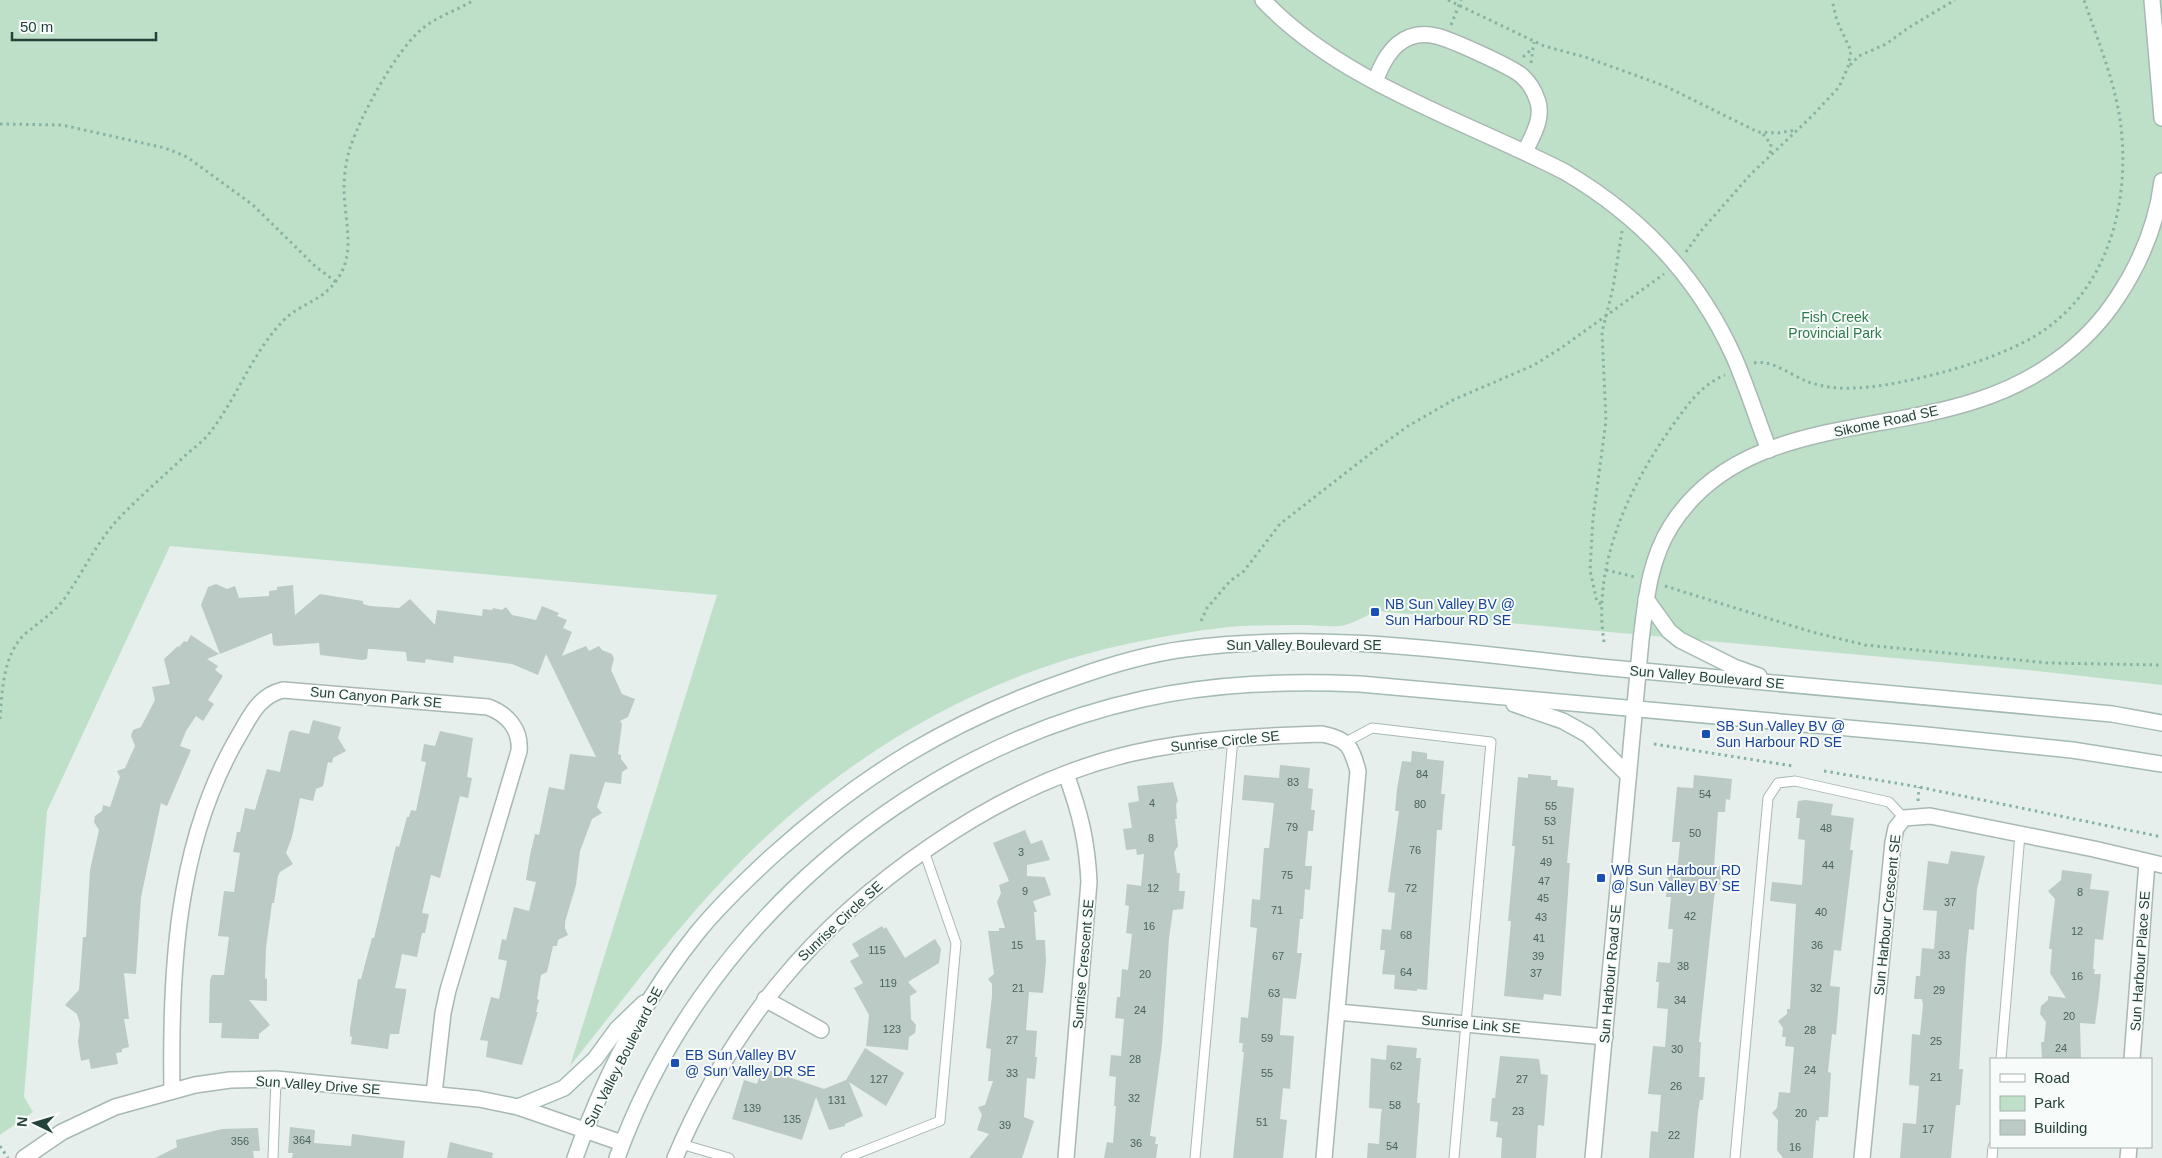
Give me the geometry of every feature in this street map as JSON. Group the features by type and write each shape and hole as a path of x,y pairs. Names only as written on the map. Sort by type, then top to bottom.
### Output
{"street":[{"path":"1263,0 1290,26 1322,51 1375,81 1525,152 1576,179 1627,214 1676,263 1710,313 1743,379 1769,450"},
{"path":"2152,0 2162,118"},
{"path":"1375,81 1386,58 1402,41 1421,35 1445,39 1515,71 1531,85 1538,103 1539,115 1535,130 1525,152"},
{"name":"Sikome Road SE","path":"1638,670 1649,581 1664,539 1676,518 1694,497 1726,470 1769,450 1798,440 1978,400 2027,379 2056,361 2092,329 2123,289 2149,235 2162,181"},
{"path":"1646,598 1668,631 1680,640 1734,666 1782,684"},
{"name":"Sun Valley Boulevard SE","path":"575,1158 585,1130 652,995 697,933 729,898 829,807 904,754 1002,704 1086,673 1132,660 1180,650 1229,644 1315,642 1398,645 1782,684 2112,714 2162,723"},
{"name":"Sun Harbour Road SE","path":"1593,1158 1638,670"},
{"path":"617,1158 647,1086 667,1048 701,996 734,951 833,855 877,821 956,770 998,748 1087,714 1141,700 1185,691 1276,682 1313,682 1492,696 2008,743 2072,750 2162,764"},
{"name":"Sun Canyon Park SE","path":"172,1091 170,1025 181,906 198,832 222,767 255,708 267,696 283,690 488,707 503,714 518,735 519,750 448,990 443,1013 434,1094"},
{"path":"1492,696 1563,721 1588,735 1628,775"},
{"name":"Sunrise Circle SE","path":"678,1151 719,1069 765,999 793,965 848,909 888,876 924,850 992,807 1066,774 1131,754 1199,741 1322,734 1337,737 1346,742"},
{"path":"1324,1158 1358,771 1353,753 1346,742"},
{"name":"Sunrise Crescent SE","path":"1066,774 1081,816 1088,848 1089,882 1066,1158"},
{"name":"Sun Harbour Crescent SE","path":"1862,1158 1893,842 1896,828 1904,818 1930,816 2162,865"},
{"name":"Sun Harbour Place SE","path":"2132,1058 2147,862"},
{"path":"518,1107 564,1088 595,1059 617,1029 652,995"},
{"path":"765,999 821,1030"},
{"name":"Sunrise Link SE","path":"1338,1012 1605,1037"},
{"name":"Sun Valley Drive SE","path":"24,1158 62,1132 88,1119 143,1098 230,1080 276,1079 479,1099 518,1107 622,1143"}],"lane":[{"path":"1346,742 1372,728 1491,742 1454,1158"},
{"path":"1194,1158 1232,738"},
{"path":"1735,1158 1768,798 1778,783 1795,781 1889,802 1904,818"},
{"path":"2001,1058 2020,834"},
{"path":"846,1158 940,1121 956,943 924,850"},
{"path":"273,1158 276,1079"},
{"path":"678,1151 729,1158"}],"path":[{"path":"0,719 6,669 14,649 24,635 44,621 65,599 93,551 123,514 210,433 263,345 284,320 306,304 317,301 336,282 343,270 348,253 344,187 346,165 361,124 383,83 414,36 430,23 474,0"},
{"path":"1448,0 1544,46 1585,57 1671,89 1718,114 1763,134 1771,144 1770,154"},
{"path":"1445,39 1461,0"},
{"path":"1682,256 1708,222 1770,154 1839,87 1848,67 1850,47 1837,21 1832,0"},
{"path":"1848,67 1859,56 1886,44 1908,28 1955,0"},
{"path":"1748,365 1758,362 1766,363 1806,381 1834,388 1863,388 1902,382 1958,368 2009,350 2046,328 2072,304 2096,270 2110,244 2118,216 2123,176 2122,132 2117,105 2084,0"},
{"path":"0,124 62,125 164,148 187,157 253,205 315,266 336,282"},
{"path":"1763,134 1796,130"},
{"path":"1601,604 1597,602 1590,570 1594,511 1606,421 1602,342 1623,222 1627,214"},
{"path":"1201,621 1207,608 1226,586 1244,572 1280,524 1375,450 1408,426 1452,400 1534,365 1606,318 1668,271"},
{"path":"1604,642 1601,604 1606,570 1629,499 1656,450 1695,395 1710,383 1730,373"},
{"path":"1606,570 1649,581 1812,632 1870,646 2057,664 2162,665"},
{"path":"1654,744 1800,768"},
{"path":"1819,771 1919,787 2162,836"},
{"path":"0,1146 9,1158"}],"green space":[{"name":"Fish Creek Provincial Park","path":"0,0 2162,0 2162,685 2027,670 1377,611 1341,626 1277,625 1229,627 1173,635 1118,646 1066,660 1015,678 965,700 917,725 871,754 826,786 785,820 721,881 655,959 570,1066 717,595 170,546 47,811 24,1097 33,1112 0,1135"}],"building":[{"path":"216,584 227,589 235,586 239,598 269,596 269,591 277,590 277,587 293,585 295,615 320,594 363,601 363,604 370,606 399,608 410,599 435,625 437,610 482,616 483,609 492,610 493,608 502,610 506,607 512,615 536,620 542,606 559,613 557,616 567,620 563,628 572,632 562,656 586,646 589,651 599,646 602,650 612,654 614,659 611,670 622,694 635,699 628,717 620,721 622,724 618,754 621,755 621,759 628,768 622,772 621,784 605,782 597,807 602,813 592,819 580,851 576,885 565,922 568,935 558,940 557,946 553,946 547,972 541,975 537,999 539,1000 536,1012 538,1012 522,1065 486,1057 488,1041 480,1040 491,997 499,999 507,961 498,959 502,939 506,940 514,907 529,911 536,882 526,880 530,855 535,834 539,835 549,787 564,790 570,754 596,757 546,654 538,675 512,664 454,656 453,663 426,659 425,663 407,661 406,652 372,649 368,649 367,659 362,660 320,655 319,643 273,645 272,633 220,654 201,605 208,587"},
{"path":"191,635 219,654 207,659 218,666 215,670 223,676 208,700 214,704 203,721 196,716 186,731 180,746 191,750 167,806 161,803 141,897 136,974 124,973 129,1019 124,1019 129,1047 122,1049 122,1052 116,1053 118,1064 91,1069 89,1059 81,1061 78,1042 80,1024 77,1014 65,1005 79,990 83,937 86,937 90,870 99,830 94,822 95,816 102,811 103,805 110,807 120,777 117,771 125,768 135,746 131,736 133,730 141,727 155,700 152,687 170,684 164,659 184,641 187,642"},
{"path":"313,720 341,727 338,738 346,751 333,758 332,763 328,762 323,786 316,789 313,801 300,798 292,837 286,853 293,864 280,872 278,876 266,948 265,978 267,979 267,1001 249,1000 270,1025 259,1034 259,1039 221,1038 222,1023 209,1023 210,980 212,975 224,975 229,937 218,936 224,891 234,892 240,853 233,852 237,832 240,832 245,808 255,810 267,769 280,772 289,732 292,730 309,734"},
{"path":"440,731 473,738 467,777 472,778 468,798 460,796 440,878 431,875 422,913 429,914 425,933 422,933 417,957 402,954 395,988 406,989 399,1034 390,1034 388,1049 351,1044 350,1029 358,979 361,979 372,938 374,938 396,846 399,847 407,817 409,817 411,810 416,811 426,762 421,761 424,744 435,746"},
{"path":"1412,751 1427,753 1427,759 1444,761 1441,794 1445,794 1442,830 1437,830 1427,990 1417,989 1417,991 1394,989 1395,975 1382,974 1385,950 1380,950 1382,929 1391,930 1395,893 1388,892 1399,811 1395,811 1397,789 1402,761 1411,762"},
{"path":"1280,765 1310,768 1308,788 1313,789 1311,810 1315,810 1313,831 1308,831 1305,866 1312,866 1310,890 1305,889 1303,919 1300,919 1297,953 1302,953 1296,999 1283,998 1280,1035 1294,1036 1290,1089 1283,1088 1280,1119 1287,1120 1283,1158 1233,1158 1244,1052 1242,1052 1243,1043 1239,1043 1241,1017 1248,1018 1257,928 1250,927 1252,899 1260,900 1264,848 1269,848 1274,803 1242,800 1244,775 1279,778"},
{"path":"1528,774 1551,776 1551,780 1558,780 1557,786 1574,788 1567,863 1570,863 1561,996 1544,994 1543,1000 1504,996 1511,921 1508,921 1515,846 1512,846 1518,777 1528,778"},
{"path":"1694,775 1732,779 1730,800 1726,799 1725,812 1718,812 1714,866 1722,866 1720,884 1716,888 1714,898 1699,1042 1701,1042 1699,1077 1705,1077 1703,1100 1700,1100 1698,1112 1694,1158 1649,1158 1651,1131 1658,1132 1661,1095 1648,1094 1653,1046 1665,1047 1668,1009 1657,1008 1659,982 1656,982 1658,962 1670,963 1673,929 1668,929 1671,897 1666,897 1668,872 1677,873 1680,842 1672,842 1677,787 1693,788"},
{"path":"1173,782 1178,801 1176,804 1177,819 1175,819 1178,846 1174,852 1177,873 1180,873 1179,891 1185,891 1183,909 1173,910 1169,938 1162,1044 1150,1136 1156,1137 1155,1144 1158,1144 1156,1158 1104,1158 1107,1142 1113,1143 1116,1106 1114,1106 1116,1077 1109,1076 1111,1055 1121,1056 1124,1019 1115,1018 1117,997 1120,997 1122,969 1128,970 1132,934 1126,933 1129,906 1125,905 1127,884 1141,886 1144,854 1137,855 1136,849 1126,850 1123,829 1132,828 1128,803 1139,801 1137,786"},
{"path":"1806,800 1833,804 1831,815 1854,818 1850,850 1853,850 1841,951 1834,950 1830,986 1840,987 1836,1035 1832,1034 1828,1072 1831,1073 1828,1117 1819,1117 1819,1121 1816,1120 1813,1158 1783,1158 1777,1150 1778,1120 1772,1113 1777,1108 1779,1092 1790,1093 1794,1047 1785,1046 1786,1037 1782,1037 1783,1028 1778,1021 1787,1014 1787,1009 1790,1009 1796,904 1770,901 1772,882 1802,885 1805,840 1798,839 1800,818 1796,818 1798,801"},
{"path":"1025,830 1031,844 1042,840 1050,860 1027,865 1027,876 1045,877 1051,895 1033,901 1037,912 1034,912 1036,940 1045,940 1046,962 1043,993 1029,992 1026,1030 1037,1031 1035,1079 1027,1078 1024,1117 1034,1121 1022,1158 969,1158 989,1134 977,1130 982,1115 978,1107 985,1105 993,1081 988,1081 991,1049 986,1048 992,996 992,984 988,979 994,974 988,931 999,931 999,928 1005,928 997,902 1001,893 999,885 1009,881 993,843"},
{"path":"1951,851 1985,856 1977,889 1974,930 1969,929 1959,1069 1963,1069 1960,1105 1956,1105 1951,1158 1900,1158 1903,1123 1916,1124 1919,1086 1909,1085 1912,1034 1920,1035 1923,1005 1922,999 1914,999 1916,976 1920,976 1922,948 1934,949 1937,911 1923,910 1928,861 1948,864"},
{"path":"2062,870 2092,874 2090,889 2109,891 2103,940 2095,939 2093,969 2095,969 2094,974 2101,974 2095,1024 2080,1023 2081,1058 2042,1058 2041,1042 2044,1042 2046,1022 2040,1014 2041,1006 2048,1000 2048,996 2066,998 2050,973 2052,949 2049,949 2055,899 2048,891 2061,880"},
{"path":"882,926 884,929 886,927 905,958 935,939 941,949 939,963 908,982 917,992 910,996 911,1019 916,1025 915,1033 909,1037 908,1050 866,1046 869,1015 854,988 863,983 850,961 859,956 852,944"},
{"path":"1387,1045 1417,1048 1416,1058 1421,1058 1417,1103 1420,1103 1416,1158 1367,1158 1368,1143 1379,1144 1382,1109 1369,1108 1371,1058 1386,1060"},
{"path":"865,1048 904,1073 886,1106 849,1082 863,1116 845,1124 845,1126 829,1130 816,1097 802,1140 732,1119 744,1080 757,1084 762,1068 824,1089 846,1080"},
{"path":"1500,1056 1539,1059 1541,1074 1548,1075 1544,1126 1538,1125 1536,1158 1501,1158 1502,1138 1496,1137 1498,1122 1490,1121 1492,1098 1495,1098"},
{"path":"290,1127 315,1130 314,1143 351,1146 352,1134 405,1141 403,1158 292,1158 293,1153 288,1153"},
{"path":"258,1128 260,1151 253,1151 254,1158 155,1158 177,1147 176,1140 222,1129"},
{"path":"450,1142 493,1153 492,1158 447,1158"}],"place":[{"name":"NB Sun Valley BV @ Sun Harbour RD SE","path":"1375,612"},
{"name":"SB Sun Valley BV @ Sun Harbour RD SE","path":"1706,734"},
{"name":"WB Sun Harbour RD @ Sun Valley BV SE","path":"1601,878"},
{"name":"EB Sun Valley BV @ Sun Valley DR SE","path":"675,1063"}]}
